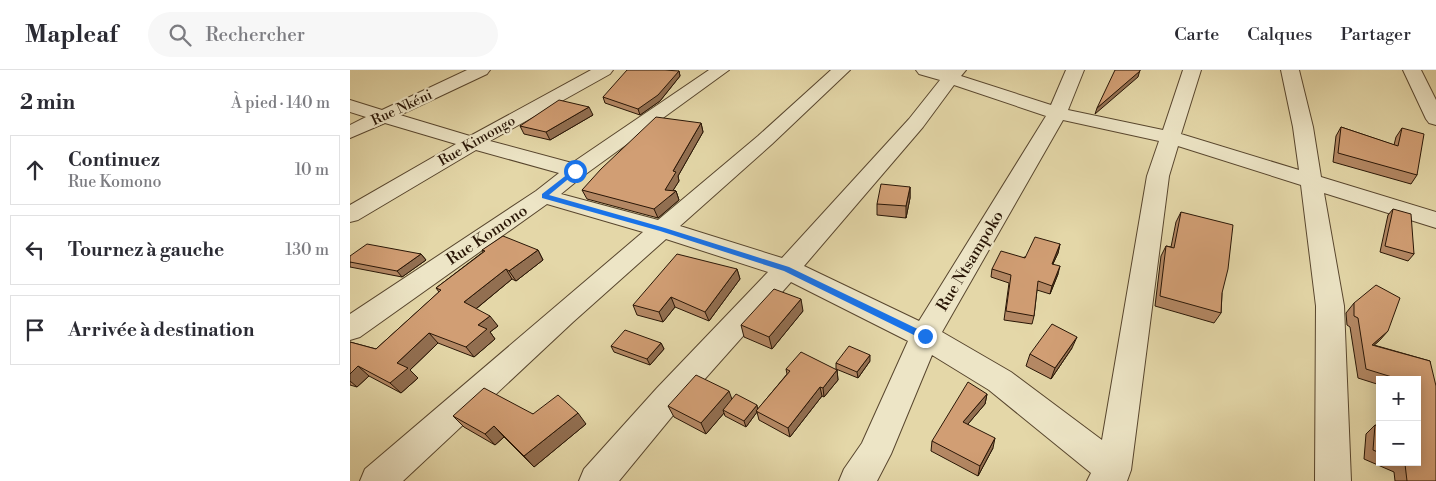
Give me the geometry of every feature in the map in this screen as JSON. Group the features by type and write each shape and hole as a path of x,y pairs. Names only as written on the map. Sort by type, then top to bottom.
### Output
{"street":[{"name":"Rue Nkéni","path":"350,132 481,70"},
{"name":"Rue Kimongo","path":"350,215 474,142 604,70"},
{"name":"Rue Komono","path":"350,328 544,196 575,171 720,70"},
{"path":"378,481 563,315 765,140 841,70"},
{"path":"925,70 953,74 1057,113 1169,137 1436,220"},
{"name":"Rue Ntsampoko","path":"857,481 874,454 925,336 1057,113 1075,70"},
{"path":"1109,475 1158,176 1192,70"},
{"path":"1290,70 1303,128 1330,306 1333,481"},
{"path":"1412,70 1436,119"},
{"path":"598,481 668,398 787,269 916,122 953,74"},
{"path":"350,106 430,131 575,171"},
{"path":"544,196 662,229 787,269 925,336 1000,381 1109,475"}],"building":[{"path":"627,70 679,71 658,95 638,109 603,97"},
{"path":"1115,70 1140,71 1097,108"},
{"path":"559,100 589,107 546,132 520,126"},
{"path":"656,117 701,123 673,171 676,172 665,190 676,191 654,209 582,190 601,169"},
{"path":"1341,127 1398,146 1402,128 1424,134 1417,175 1338,153"},
{"path":"881,184 910,187 906,206 877,204"},
{"path":"1393,209 1411,214 1414,254 1385,246"},
{"path":"1181,212 1233,225 1228,269 1222,293 1221,313 1160,296 1166,246 1174,248"},
{"path":"503,236 538,250 509,271 506,269 464,302 490,316 478,325 487,329 466,347 429,333 397,363 408,368 390,383 358,366 350,374 350,342 376,349 441,290 436,288 485,251 482,250"},
{"path":"1035,237 1060,244 1052,264 1060,266 1052,286 1038,281 1034,316 1006,311 1011,275 992,269 1001,251 1025,258"},
{"path":"367,244 421,254 397,271 350,262 350,256"},
{"path":"677,254 737,269 705,312 671,297 659,312 633,305"},
{"path":"1376,285 1400,298 1388,331 1372,345 1430,361 1436,386 1436,481 1407,481 1405,466 1421,466 1421,376 1389,376 1366,369 1358,318 1354,316 1354,303"},
{"path":"774,289 801,299 769,337 741,325"},
{"path":"1052,324 1077,337 1055,368 1030,354"},
{"path":"625,330 661,343 647,359 611,346"},
{"path":"849,346 870,355 857,372 836,363"},
{"path":"801,352 837,370 823,388 820,387 788,428 756,411 790,371 786,369"},
{"path":"696,375 729,391 701,423 668,406"},
{"path":"968,382 987,394 963,422 995,438 980,466 932,441"},
{"path":"484,388 533,414 558,395 578,413 524,456 494,426 485,434 453,416"},
{"path":"736,394 757,405 744,421 723,410"},
{"path":"1375,425 1376,451 1373,450"}],"route":[{"path":"575,171 544,196 662,229 787,269 925,336"}]}
